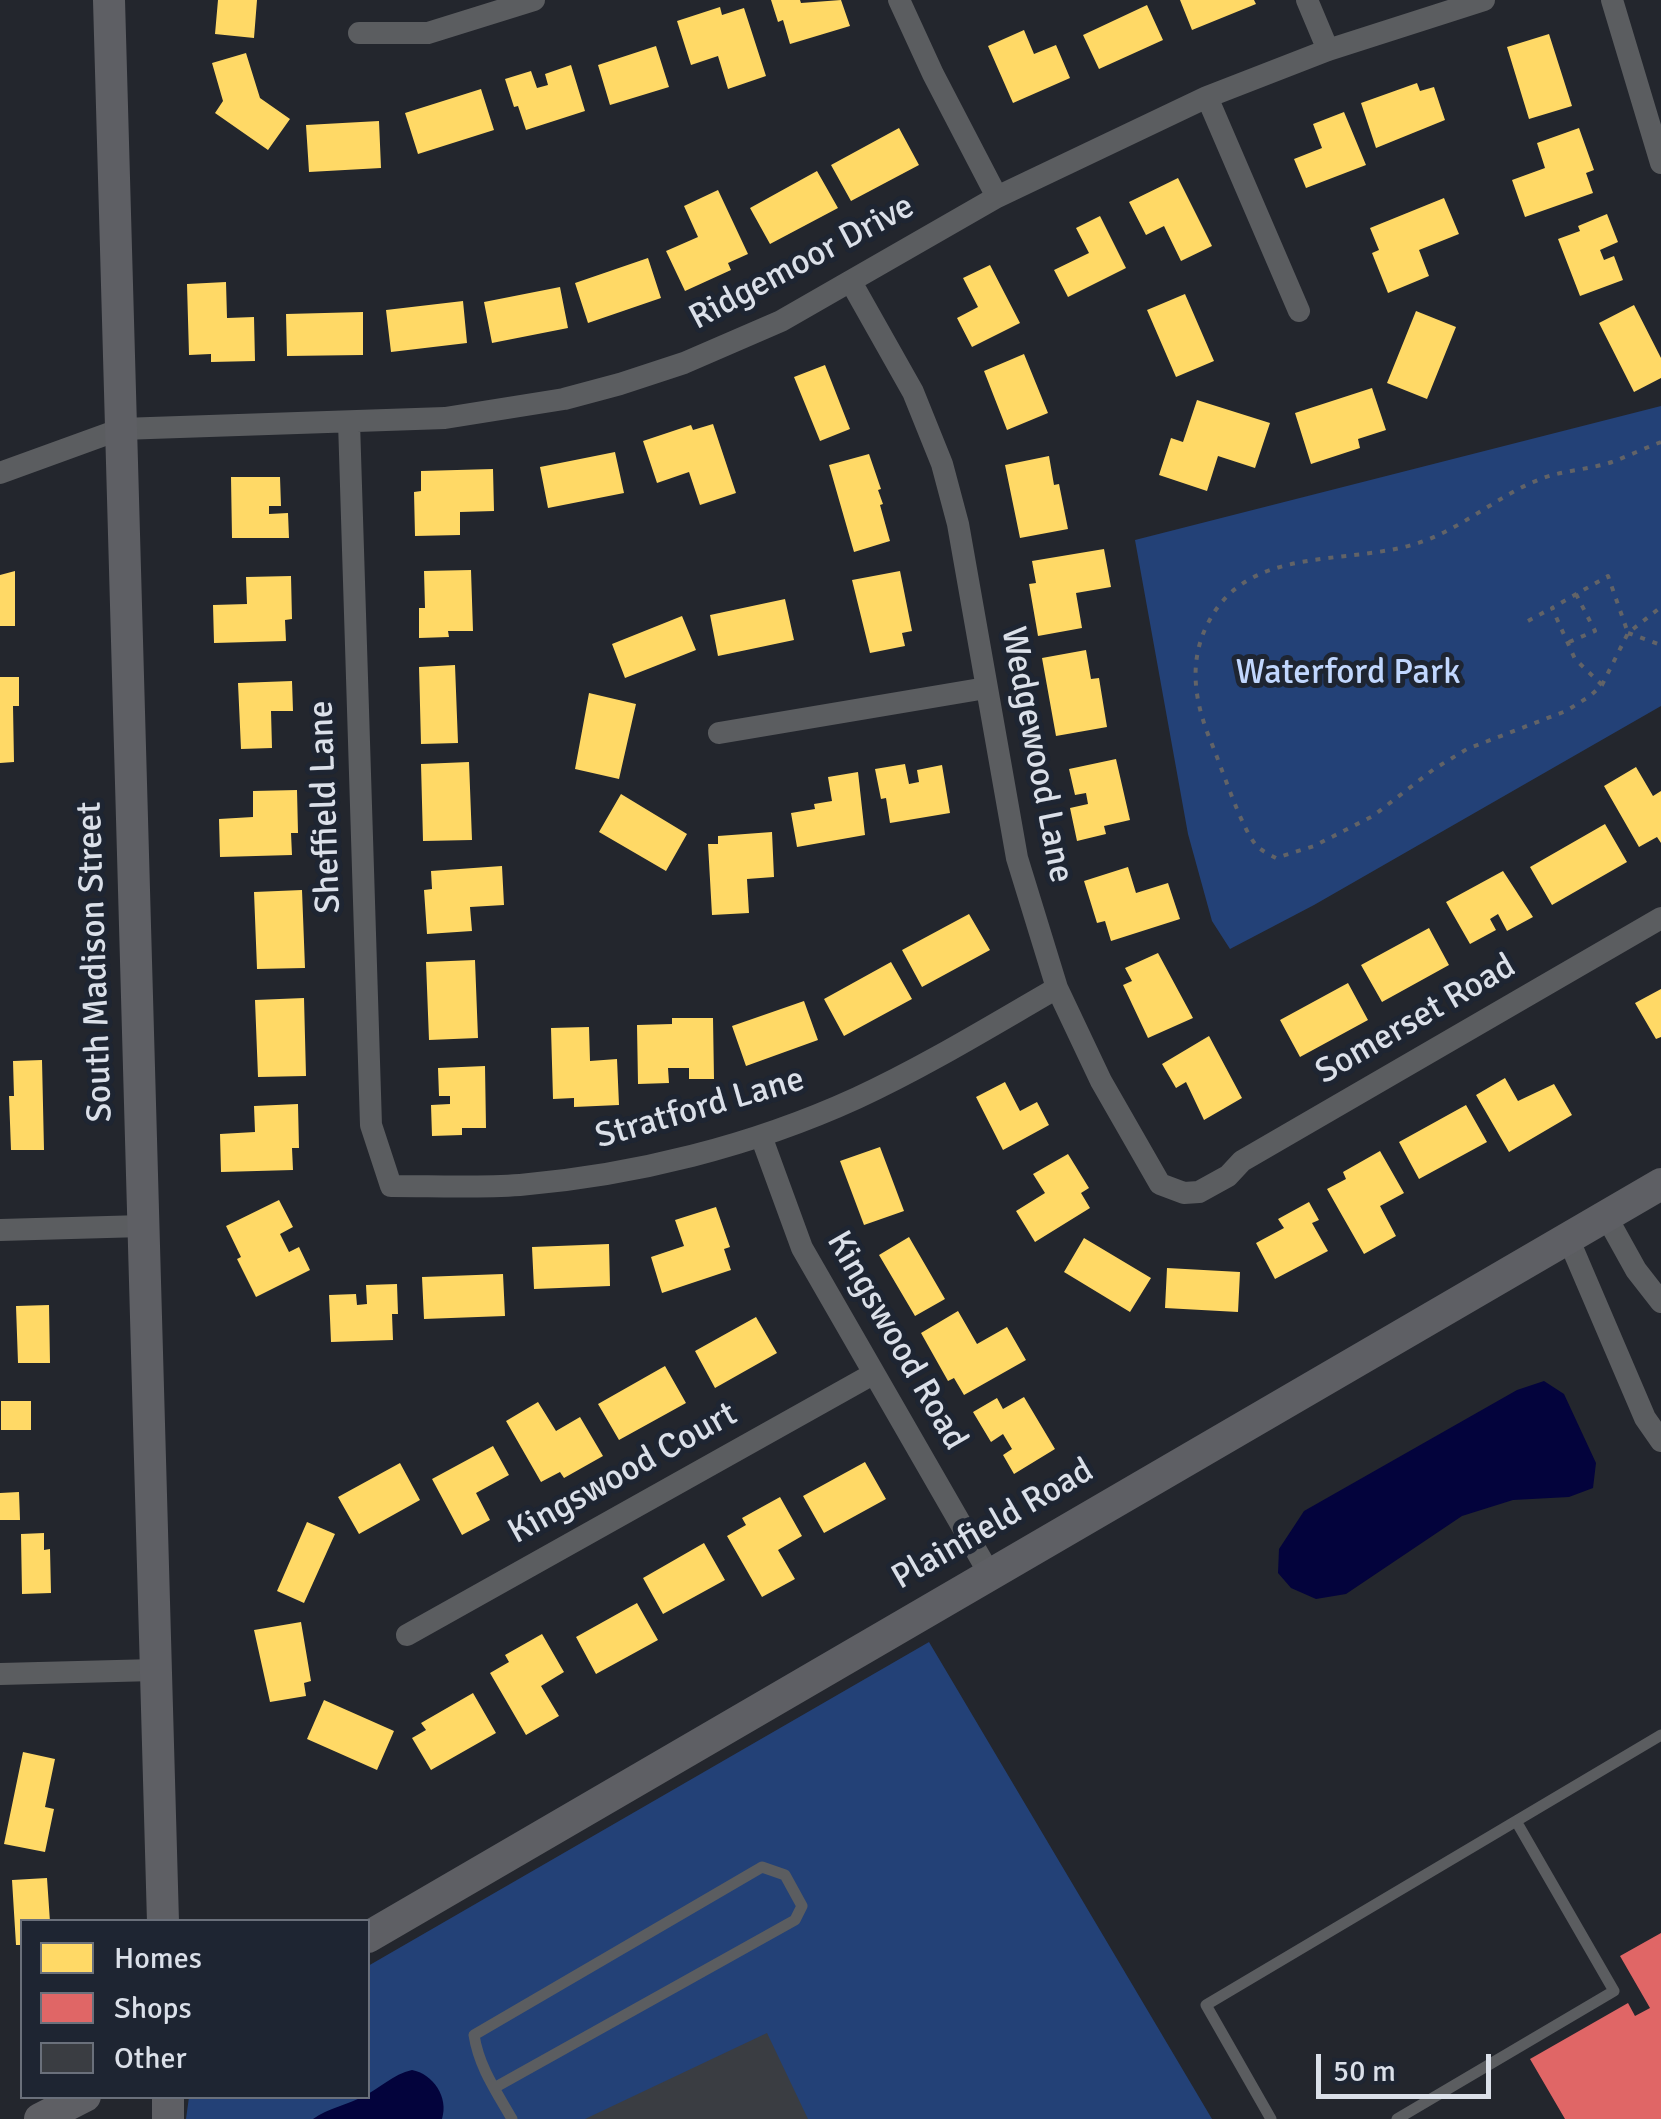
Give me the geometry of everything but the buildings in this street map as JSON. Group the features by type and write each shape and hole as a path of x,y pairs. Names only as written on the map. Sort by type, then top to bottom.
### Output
{"street":[{"name":"South Madison Street","path":"109,0 163,1919"},
{"path":"360,32 428,33 534,0"},
{"path":"899,0 926,62 997,197"},
{"path":"1307,0 1328,50"},
{"name":"Ridgemoor Drive","path":"0,473 121,429 446,418 620,384 734,342 851,282 997,197 1208,97 1328,50 1484,0"},
{"path":"1612,0 1660,159"},
{"path":"1208,97 1299,311"},
{"name":"Wedgewood Lane","path":"851,282 913,392 942,464 958,524 1017,858 1057,988 1101,1081 1160,1184 1184,1193 1210,1188"},
{"name":"Sheffield Lane","path":"349,422 371,1126 391,1186"},
{"path":"719,734 986,688"},
{"name":"Somerset Road","path":"1210,1188 1242,1160 1661,918"},
{"name":"Stratford Lane","path":"391,1186 518,1185 591,1176 668,1162 761,1136 900,1077 1057,988"},
{"name":"Kingswood Road","path":"761,1136 802,1248 988,1573"},
{"name":"Plainfield Road","path":"370,1936 1661,1184"},
{"path":"1606,1216 1636,1270 1661,1302"},
{"path":"0,1230 143,1226"},
{"path":"1568,1238 1645,1418 1661,1441"},
{"name":"Kingswood Court","path":"408,1635 873,1374"},
{"path":"0,1674 156,1670"},
{"path":"40,2119 79,2099"}],"lane":[{"path":"1271,2119 1206,2005 1661,1735"},
{"path":"1396,2119 1614,1991 1516,1821"},
{"path":"494,2088 794,1920 802,1906 784,1875 762,1867 474,2035 478,2060 494,2088 512,2119"}],"path":[{"path":"1661,442 1610,462 1536,480 1464,524 1421,542 1304,560 1251,578 1224,598 1202,634 1195,690 1201,716 1254,844 1276,858 1314,846 1373,816 1450,759 1566,711 1602,685 1628,633 1661,607"},
{"path":"1528,621 1608,576 1628,633"},
{"path":"1569,642 1595,631 1576,594"},
{"path":"1552,608 1582,668 1602,685"},
{"path":"1628,633 1661,645"}],"green space":[{"name":"Waterford Park","path":"1661,406 1661,706 1230,949 1212,921 1188,834 1135,540"},
{"path":"929,1642 1212,2119 186,2119 189,2099 370,2099 370,1965"}],"shaded area":[{"path":"1544,1381 1564,1394 1596,1463 1593,1488 1569,1497 1513,1500 1462,1516 1346,1594 1316,1599 1291,1588 1278,1573 1279,1549 1304,1511 1517,1390"},
{"path":"412,2070 433,2081 443,2103 442,2119 313,2119 358,2099 370,2099 370,2093"}]}
